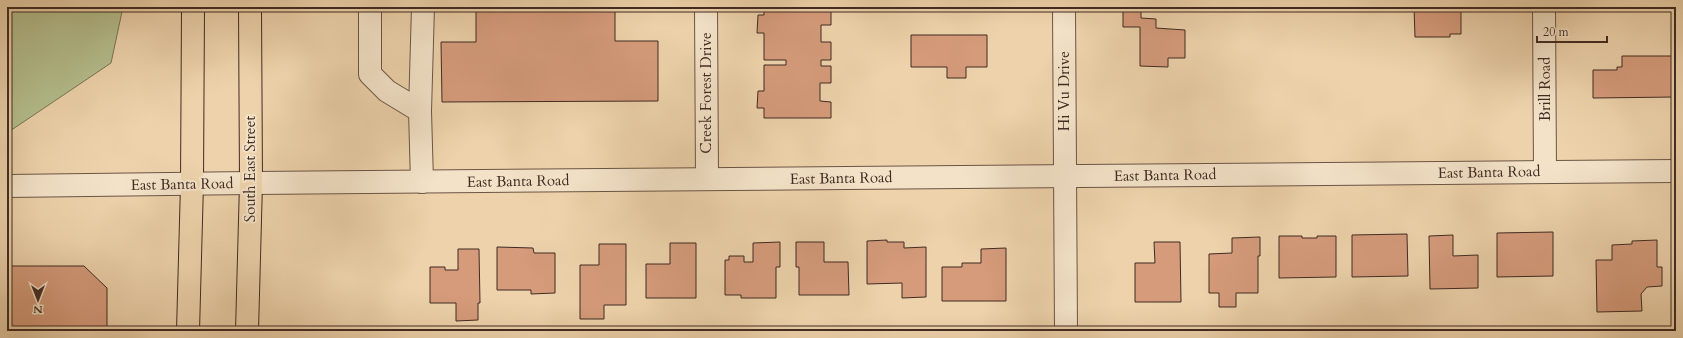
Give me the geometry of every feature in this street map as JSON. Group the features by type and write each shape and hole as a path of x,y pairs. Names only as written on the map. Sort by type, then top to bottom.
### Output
{"main road":[{"path":"188,331 192,184 193,7"},
{"name":"South East Street","path":"247,331 251,183 250,7"}],"street":[{"path":"370,7 370,74 387,92 420,111"},
{"path":"422,182 420,111 424,7"},
{"name":"Creek Forest Drive","path":"706,7 707,179"},
{"name":"Hi Vu Drive","path":"1064,7 1066,331"},
{"name":"Brill Road","path":"1544,7 1545,171"},
{"name":"East Banta Road","path":"7,186 1676,171"}],"green space":[{"path":"7,7 123,7 111,63 7,133"}],"building":[{"path":"476,7 615,7 615,41 658,41 658,101 442,102 441,42 476,42"},
{"path":"764,7 831,9 831,25 821,25 821,42 831,42 831,60 821,60 821,66 831,66 831,83 820,83 820,101 831,102 831,118 764,118 764,108 757,108 758,91 764,91 764,65 786,65 786,60 764,60 764,33 757,33 758,15 764,15"},
{"path":"1123,7 1141,7 1141,18 1156,19 1156,28 1185,30 1185,58 1168,58 1168,67 1140,66 1140,27 1123,27"},
{"path":"1414,7 1461,7 1461,34 1450,34 1450,37 1415,37"},
{"path":"911,35 987,35 987,67 966,67 966,78 947,78 947,67 911,67"},
{"path":"1622,56 1676,56 1676,97 1593,98 1593,70 1617,70 1617,67 1622,67"},
{"path":"1553,232 1553,276 1497,277 1497,233"},
{"path":"1407,234 1408,276 1352,277 1352,235"},
{"path":"1453,235 1453,256 1478,255 1478,288 1430,289 1429,236"},
{"path":"1279,236 1302,236 1302,238 1317,238 1317,236 1336,236 1336,277 1279,278"},
{"path":"1260,237 1260,256 1258,256 1258,293 1236,293 1236,307 1219,307 1219,293 1209,293 1209,254 1232,253 1232,238"},
{"path":"887,240 887,242 904,242 904,248 926,247 926,297 902,298 902,283 867,284 867,241"},
{"path":"1657,240 1657,267 1662,267 1662,286 1647,287 1641,294 1642,311 1597,312 1596,260 1612,260 1612,245 1632,244 1632,241"},
{"path":"780,242 780,267 776,267 776,298 741,298 741,295 725,295 725,260 729,260 729,256 744,256 744,262 753,262 753,243"},
{"path":"796,242 824,242 824,262 848,262 849,295 799,295 799,267 796,267"},
{"path":"1154,242 1180,242 1181,302 1135,302 1135,263 1155,263"},
{"path":"670,243 696,243 696,298 646,298 646,264 670,264"},
{"path":"599,244 626,244 626,305 604,305 604,319 580,319 580,265 599,265"},
{"path":"497,247 533,248 534,253 555,253 555,293 531,294 531,290 497,290"},
{"path":"1006,248 1006,301 942,301 942,267 962,267 962,263 981,263 981,249"},
{"path":"458,249 479,249 480,303 478,303 478,320 456,321 456,303 430,303 430,267 445,267 445,270 458,270"},
{"path":"7,266 84,266 107,288 107,331 7,331"}]}
